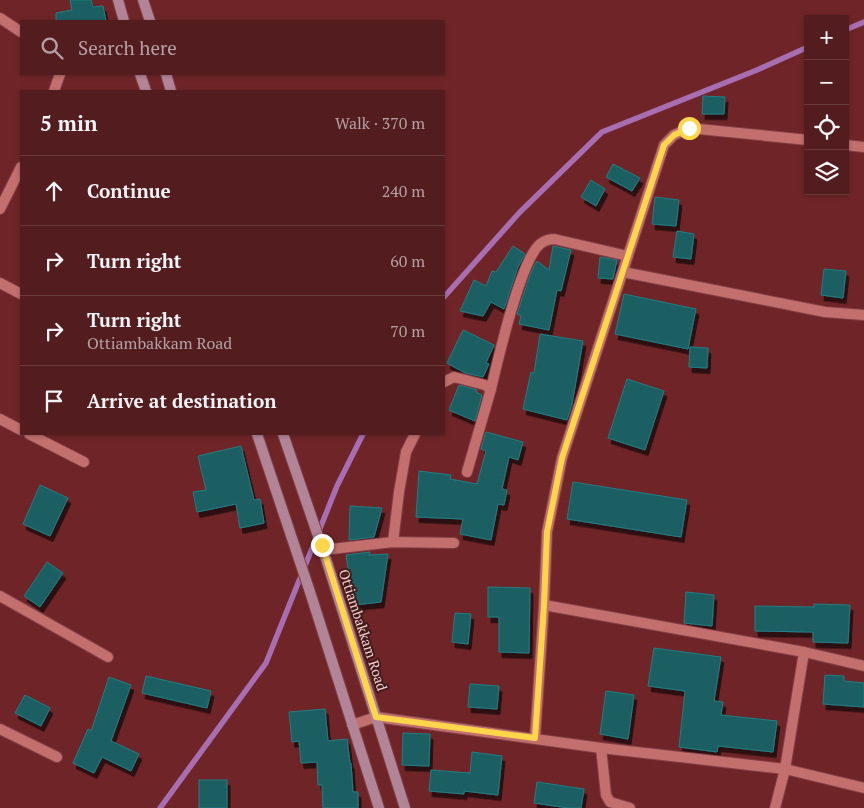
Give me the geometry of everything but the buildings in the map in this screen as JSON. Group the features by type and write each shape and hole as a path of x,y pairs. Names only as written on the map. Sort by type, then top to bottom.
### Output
{"street":[{"path":"118,0 124,20"},
{"path":"143,0 150,20"},
{"path":"0,18 20,31"},
{"path":"54,90 60,75"},
{"path":"140,75 146,90"},
{"path":"166,75 171,90"},
{"path":"535,738 547,532 562,458 664,145 674,135 689,128 804,140"},
{"path":"849,145 864,147"},
{"path":"0,209 20,169"},
{"path":"468,472 512,308 526,269 539,245 548,239 554,239 628,256"},
{"path":"623,272 825,312 864,315"},
{"path":"0,283 20,293"},
{"path":"445,382 454,377 485,385 491,389"},
{"path":"0,419 20,429"},
{"path":"31,435 84,462"},
{"path":"257,435 379,808"},
{"name":"Ottiambakkam Road","path":"283,435 322,547 405,808"},
{"path":"393,542 406,452 414,435"},
{"path":"322,547 393,542 454,543"},
{"path":"0,596 108,658"},
{"path":"544,605 804,652 864,666"},
{"path":"775,808 785,769 804,652"},
{"path":"352,725 376,717 601,748 785,769 864,788"},
{"path":"0,730 57,758"},
{"path":"601,748 606,794 610,802 630,808"}],"waterway":[{"path":"849,28 864,22"},
{"path":"445,296 520,212 602,132 757,70 804,49"},
{"path":"160,808 266,663 337,486 362,435"}],"route":[{"path":"322,545 376,717 535,738 547,532 562,458 664,145 674,135 689,128"}]}
